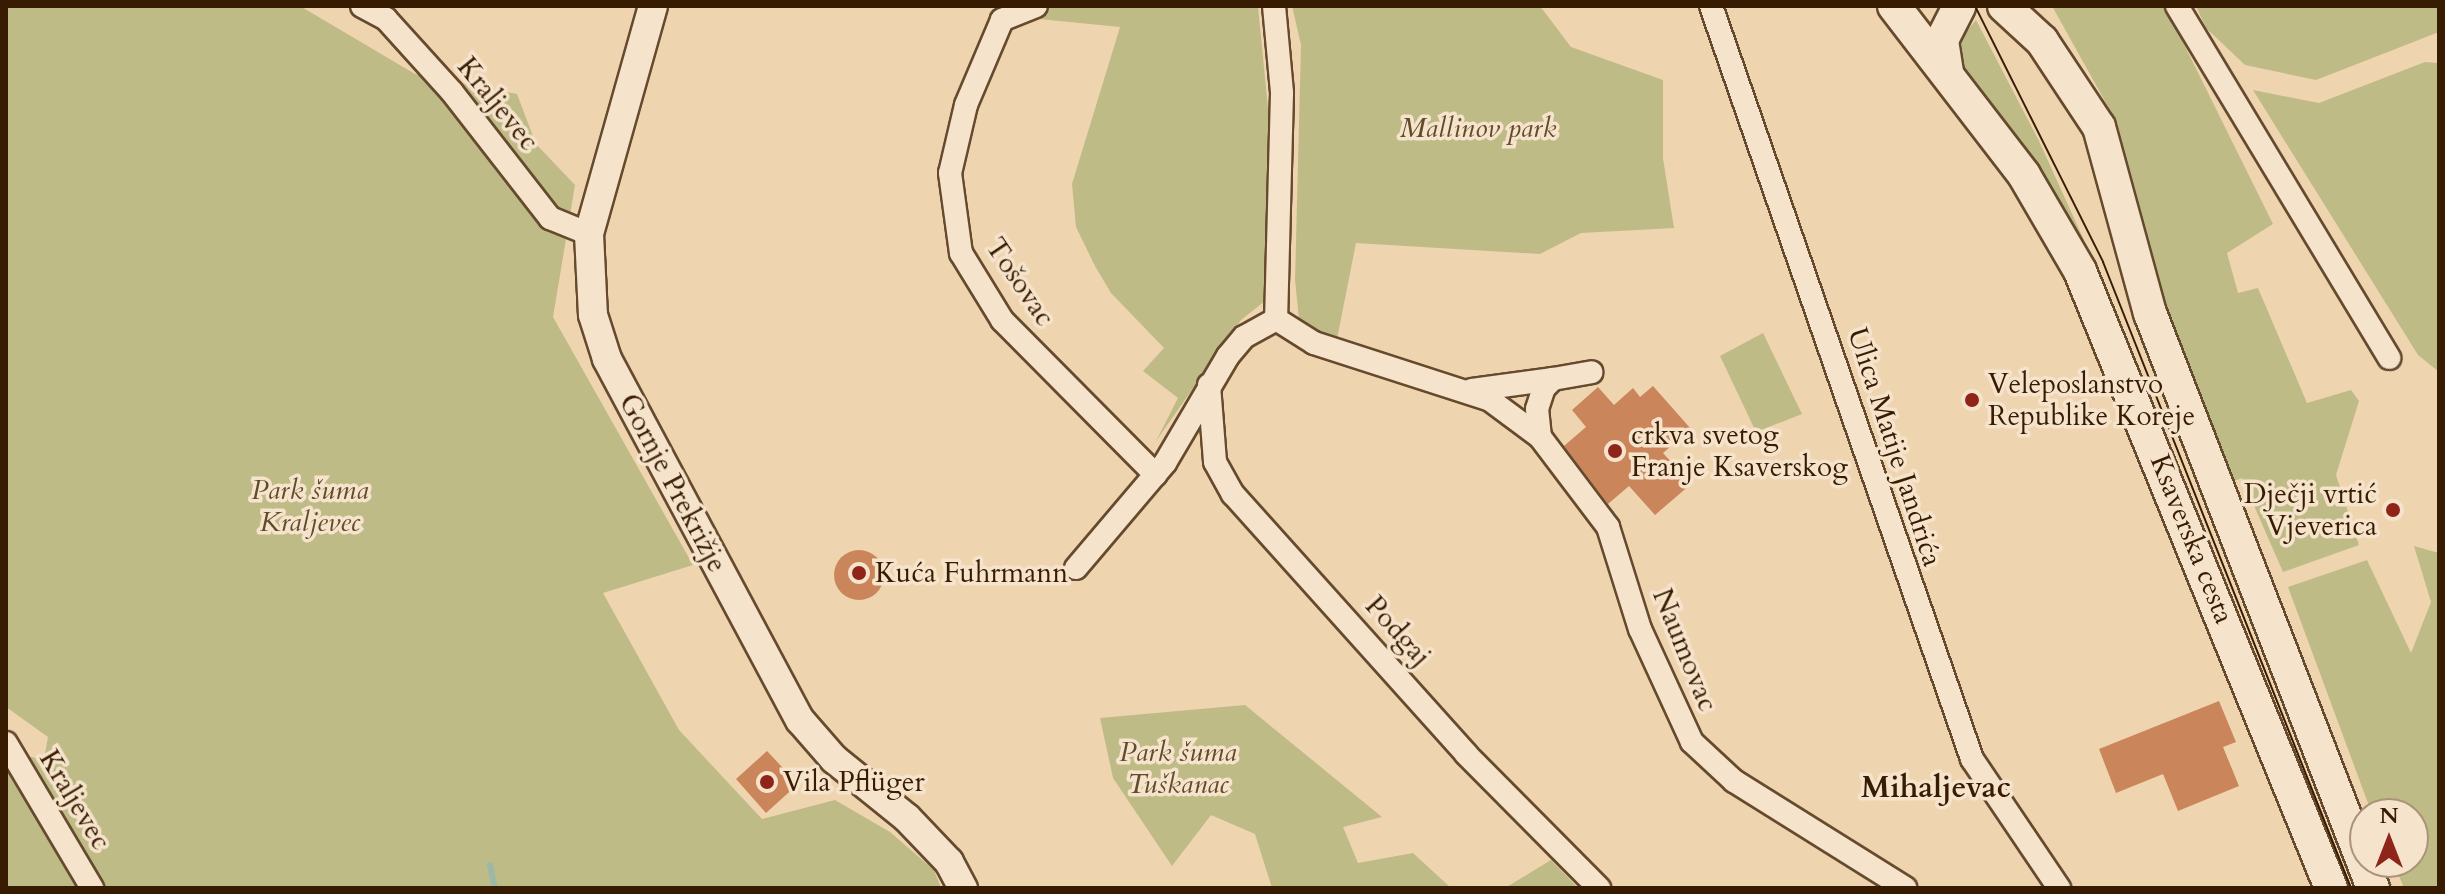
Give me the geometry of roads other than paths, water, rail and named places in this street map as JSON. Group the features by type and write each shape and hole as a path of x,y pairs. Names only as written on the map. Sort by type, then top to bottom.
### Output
{"main road":[{"name":"Ksaverska cesta","path":"1894,6 1947,72 2043,204 2095,301 2331,888"},
{"path":"1903,6 1957,8 1942,40 1947,72"},
{"name":"Ksaverska cesta","path":"2004,6 2032,29 2086,102 2106,146 2150,313 2373,888"},
{"path":"2038,6 2072,59 2086,102"}],"street":[{"name":"Kraljevec","path":"362,6 386,19 452,92 550,218 589,234"},
{"name":"Gornje Prekrižje","path":"653,6 589,234 593,315 607,359 776,679 834,759 907,818 949,862 963,888"},
{"name":"Tošovac","path":"1036,6 1002,20 962,120 950,199 961,253 1002,320 1156,475"},
{"path":"1076,568 1156,475 1209,385 1244,337 1276,319 1282,93 1274,6"},
{"name":"Ulica Matije Jandrića","path":"1711,6 1972,759 2059,888"},
{"path":"2177,6 2389,358"},
{"name":"Naumovac","path":"1276,319 1314,343 1462,390 1504,408 1540,437 1608,527 1640,629 1692,742 1734,781 1905,888"},
{"path":"1540,437 1539,397 1553,379 1591,372"},
{"name":"Naumovac","path":"1462,390 1553,379"},
{"name":"Podgaj","path":"1209,385 1215,462 1233,494 1466,754 1599,888"},
{"name":"Kraljevec","path":"6,743 92,888"}],"waterway":[{"path":"490,865 495,888"}],"tram line":[{"path":"1975,6 2103,262 2351,888"}],"place":[{"name":"Veleposlanstvo Republike Koreje","path":"1972,400"},
{"name":"crkva svetog Franje Ksaverskog","path":"1615,451"},
{"name":"Dječji vrtić Vjeverica","path":"2393,510"},
{"name":"Kuća Fuhrmann","path":"859,573"},
{"name":"Vila Pflüger","path":"767,782"}],"district":[{"name":"Mihaljevac","path":"1936,788"}],"park label":[{"name":"Mallinov park","path":"1478,128"},
{"name":"Park šuma Kraljevec","path":"310,506"},
{"name":"Park šuma Tuškanac","path":"1178,768"}]}
